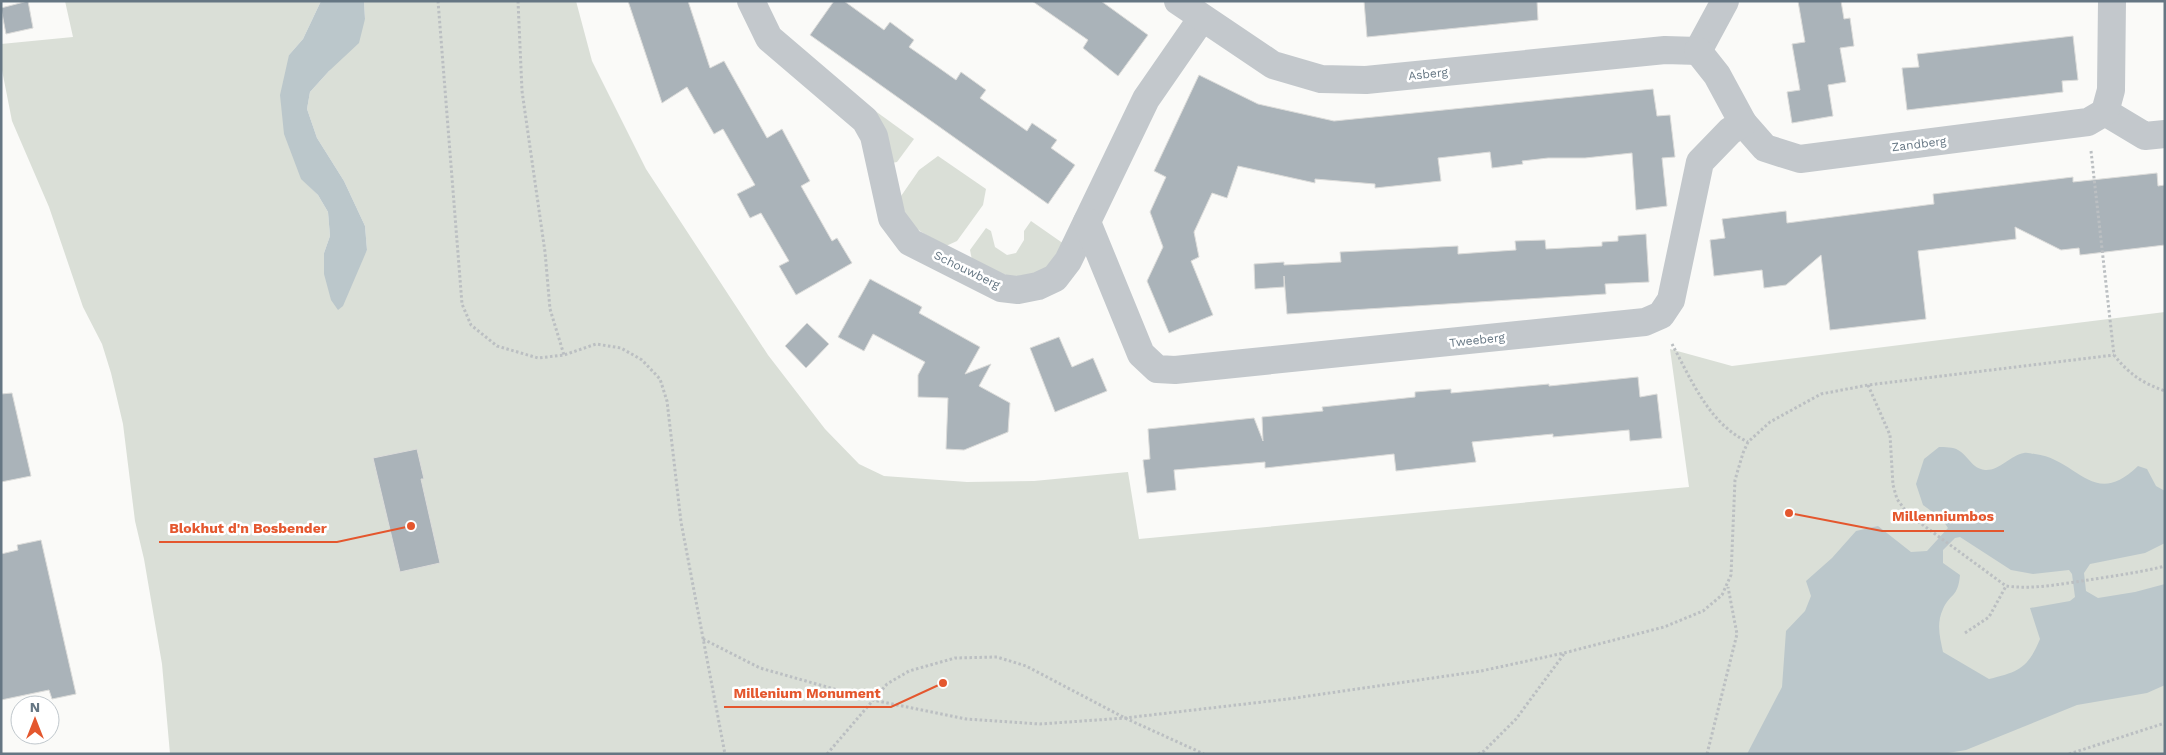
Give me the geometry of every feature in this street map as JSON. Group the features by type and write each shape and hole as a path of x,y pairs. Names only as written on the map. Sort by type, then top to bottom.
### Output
{"street":[{"name":"Schouwberg","path":"751,1 768,38 865,120 874,136 892,218 910,242 1001,288 1018,290 1038,286 1054,278 1068,261 1146,99 1202,18"},
{"name":"Asberg","path":"1178,1 1273,65 1321,79 1366,80 1665,50 1698,52"},
{"path":"1661,315 1671,300 1700,162 1730,131 1743,123 1717,75 1698,52 1726,1"},
{"path":"2112,1 2111,90 2096,117 2145,136 2165,134"},
{"name":"Zandberg","path":"1743,123 1765,148 1800,159 2096,117"},
{"name":"Tweeberg","path":"1086,222 1141,354 1157,369 1175,370 1645,322 1661,315"}],"path":[{"path":"438,1 462,304 471,325 497,346 538,358 564,355 596,344 621,348 642,360 660,379 667,402 681,522 725,754"},
{"path":"518,1 522,91 545,252 550,309 564,355"},
{"path":"2096,117 2114,355 2128,373 2151,386 2165,391"},
{"path":"1661,315 1672,343 1704,403 1738,437 1748,442"},
{"path":"1707,754 1737,634 1728,586 1733,561 1735,480 1748,442 1770,422 1821,394 1868,385 2114,355"},
{"path":"1868,385 1890,435 1893,485 1897,498 1908,514 1930,532 2006,586 2019,588 2062,584 2144,572 2165,566"},
{"path":"703,639 760,668 872,700 966,719 1040,724 1125,718 1288,699 1481,671 1564,653 1664,627 1703,611 1715,603 1728,586"},
{"path":"1965,633 1990,617 2006,586"},
{"path":"1478,754 1484,751 1516,719 1564,653"},
{"path":"827,754 887,684 909,671 955,658 997,657 1026,666 1125,718 1204,754"},
{"path":"2069,754 2165,724"}],"shaded area":[{"path":"65,1 321,1 303,39 289,55 301,178 318,195 328,212 330,236 324,253 357,268 367,250 365,226 344,181 317,138 307,109 310,92 329,71 365,19 364,1 576,1 592,61 646,169 768,355 825,429 859,464 884,476 967,482 1034,481 1128,472 1139,539 1689,487 1670,349 1732,366 2165,312 2165,754 170,754 162,664 144,559 135,521 123,424 111,373 102,344 83,307 49,207 12,121 1,65 1,44 73,37"},
{"path":"321,1 364,1 365,19 359,43 310,92 307,109 317,138 344,181 365,226 367,250 343,306 338,310 331,300 324,274 324,253 330,236 328,212 318,195 301,179 284,134 280,95 289,55 303,39"},
{"path":"867,105 914,139 897,162 892,163"},
{"path":"938,156 986,189 983,205 957,241 946,246 916,228 907,217 899,199 919,170"},
{"path":"1031,221 1064,244 1045,269 1027,277 1017,277 989,269 972,260 970,250 986,228 991,231 995,247 1007,255 1016,253 1024,240 1024,231"},
{"path":"1939,447 1952,448 1962,452 1976,467 1990,470 2019,454 2028,453 2050,458 2097,483 2109,483 2122,478 2138,466 2147,469 2156,486 2165,491 2165,543 2145,553 2090,564 2084,573 2086,591 2098,598 2135,592 2165,584 2165,685 2147,693 2077,705 1966,750 1942,754 1747,754 1782,687 1786,631 1805,611 1811,596 1806,581 1832,558 1856,531 1878,526 1911,552 1927,551 1948,528 1942,519 1923,505 1916,484 1924,459","holes":["1960,537 2011,570 2033,574 2069,570 2072,574 2075,597 2070,601 2030,608 2040,639 2036,649 2026,663 2015,671 1989,679 1943,652 1939,630 1941,615 1946,604 1956,592 1960,575 1943,563 1943,550 1955,538"]}],"building":[{"path":"28,1 33,28 6,34 1,8"},
{"path":"628,1 688,1 710,68 724,61 767,138 782,129 810,181 801,186 832,241 837,238 852,263 796,295 779,266 789,261 761,213 750,218 737,194 755,185 723,129 714,134 687,87 662,103"},
{"path":"834,1 844,1 884,30 890,22 914,40 909,47 956,80 961,72 986,90 980,98 1027,131 1032,123 1057,140 1051,148 1075,165 1048,204 810,35"},
{"path":"1032,1 1101,1 1148,35 1118,76 1083,48 1088,40"},
{"path":"1364,1 1537,1 1538,20 1367,37"},
{"path":"1798,1 1841,1 1844,19 1850,18 1854,46 1840,48 1846,82 1828,85 1833,116 1792,123 1787,92 1800,90 1792,44 1805,42"},
{"path":"2073,36 2078,80 2062,81 2063,92 1907,110 1902,68 1919,67 1917,54"},
{"path":"1199,75 1258,104 1334,121 1653,89 1657,116 1670,115 1675,157 1662,158 1667,206 1636,210 1632,153 1585,158 1548,158 1522,161 1523,164 1492,168 1490,152 1438,158 1441,181 1375,188 1375,184 1315,179 1315,183 1238,166 1227,198 1212,193 1194,232 1199,257 1191,261 1213,315 1169,333 1147,281 1163,247 1150,212 1166,177 1154,171"},
{"path":"2157,173 2158,186 2165,185 2165,245 2080,255 2079,248 2061,250 2015,227 2016,239 1918,251 1926,319 1830,330 1821,255 1786,285 1764,288 1762,270 1714,276 1710,240 1725,238 1722,219 1786,211 1787,223 1934,204 1933,194 2073,177 2073,182"},
{"path":"1646,234 1649,282 1605,284 1606,294 1287,314 1284,276 1284,287 1255,289 1254,264 1284,262 1284,265 1341,262 1340,252 1458,246 1458,254 1516,250 1515,241 1545,240 1546,249 1602,246 1602,242 1618,241 1618,236"},
{"path":"870,279 922,307 919,313 980,347 965,374 991,364 979,386 1010,403 1008,432 964,450 946,449 948,398 918,397 918,375 925,362 873,334 864,351 838,337"},
{"path":"807,323 829,344 806,368 785,346"},
{"path":"1059,337 1072,367 1093,358 1107,391 1055,412 1030,348"},
{"path":"1638,377 1640,397 1657,394 1662,438 1630,441 1629,430 1553,437 1553,434 1472,442 1476,462 1396,471 1394,454 1265,468 1265,462 1174,470 1176,490 1147,493 1143,460 1150,459 1148,429 1254,418 1263,441 1262,417 1323,411 1322,407 1415,397 1415,392 1451,389 1451,393"},
{"path":"12,393 31,476 1,482 1,394"},
{"path":"417,449 424,479 421,479 440,563 400,572 373,458"},
{"path":"41,540 76,694 60,697 60,695 51,695 49,690 25,695 10,695 10,698 1,700 1,554 18,550 17,545"}],"place":[{"name":"Millenniumbos","path":"1789,513"},
{"name":"Blokhut d'n Bosbender","path":"411,526"},
{"name":"Millenium Monument","path":"943,683"}]}
